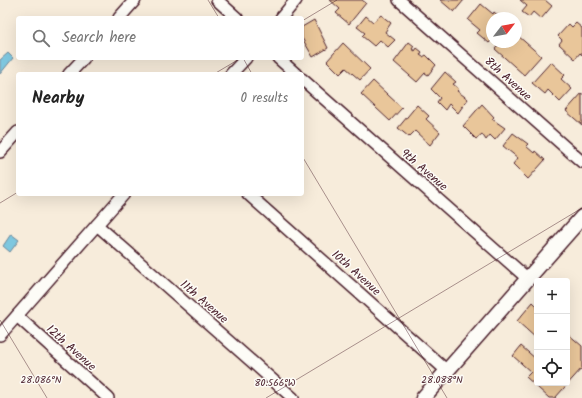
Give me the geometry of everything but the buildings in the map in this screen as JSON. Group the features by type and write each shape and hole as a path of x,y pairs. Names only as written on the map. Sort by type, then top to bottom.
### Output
{"main road":[{"path":"423,398 582,217"}],"street":[{"path":"121,16 135,0"},
{"path":"217,0 235,16"},
{"path":"283,16 296,0"},
{"name":"8th Avenue","path":"399,0 582,162"},
{"path":"71,72 82,60"},
{"path":"233,72 244,60"},
{"path":"280,60 294,72"},
{"name":"9th Avenue","path":"304,82 528,279"},
{"path":"0,152 16,134"},
{"path":"0,335 122,196"},
{"name":"10th Avenue","path":"250,196 447,371"},
{"name":"11th Avenue","path":"97,225 293,398"},
{"name":"12th Avenue","path":"17,316 108,398"}],"water":[{"path":"8,53 13,58 0,74 0,60"},
{"path":"11,234 19,240 10,252 3,246"}]}
